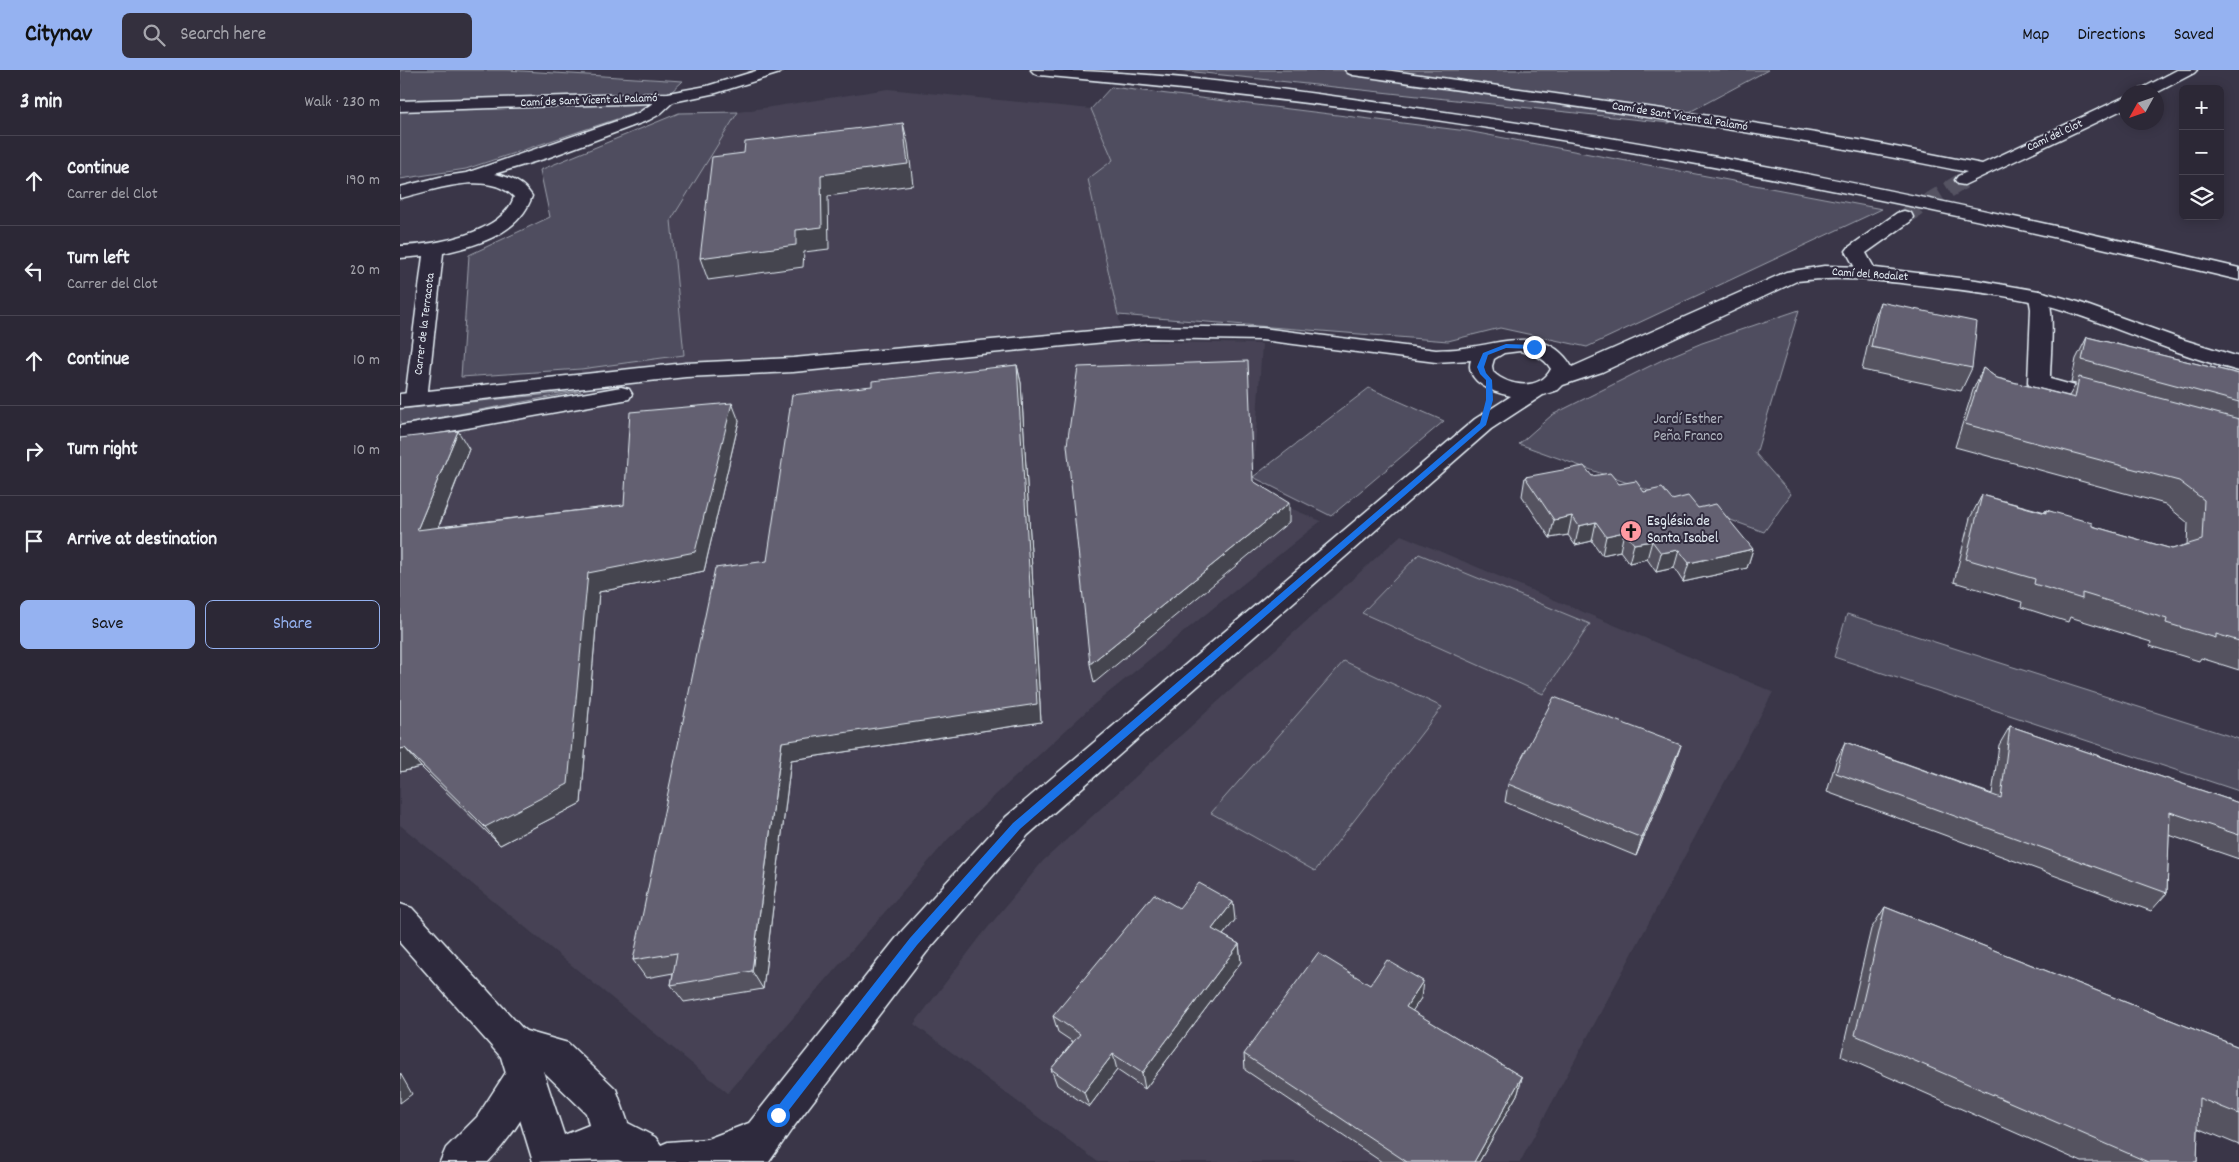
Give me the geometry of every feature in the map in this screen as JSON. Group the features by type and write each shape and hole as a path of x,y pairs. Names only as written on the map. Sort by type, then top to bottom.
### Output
{"main road":[{"name":"Camí de Sant Vicent al Palamó","path":"400,106 668,98 710,90 775,70"},
{"path":"1039,70 1274,94 1579,137 1703,159 1951,208 2239,274"},
{"path":"1180,70 1311,84 1533,114"},
{"name":"Camí de Sant Vicent al Palamó","path":"1352,70 1684,117 1865,146 1984,170"},
{"path":"2160,85 2189,70"},
{"path":"400,193 430,184 453,180 542,154 643,117 668,98"},
{"name":"Camí del Clot","path":"1984,170 2119,105"},
{"path":"1551,117 1661,135"},
{"path":"512,185 518,171 529,161 542,154"},
{"path":"1964,180 1984,170"},
{"path":"400,252 434,248 471,239 501,225 518,210 523,196 512,185 487,179 453,180"},
{"path":"1948,190 1975,195"},
{"path":"1867,273 1856,251 1904,217"},
{"name":"Carrer de la Terracota","path":"408,400 434,248"},
{"name":"Camí del Rodalet","path":"753,1150 914,942 1017,826 1483,424 1536,390 1551,386 1560,378 1594,367 1680,326 1793,276 1824,272 1867,273 1976,286 2039,297 2071,306 2170,343 2239,364"},
{"path":"2039,297 2041,309 2039,384 2125,406"},
{"name":"Camí del Rodalet","path":"2071,306 2123,315 2239,346"},
{"path":"408,400 686,370 793,364 1147,332 1262,334 1436,356 1486,377 1502,387 1536,390"},
{"name":"Camí del Rodalet","path":"1436,356 1463,355 1520,345 1547,352 1588,355 1623,354"},
{"path":"1483,424 1489,400 1486,377 1480,367 1486,354 1493,350"},
{"path":"1547,352 1558,360 1562,369 1560,378"},
{"path":"400,432 793,364"},
{"path":"400,920 521,1061 555,1162 593,1142 613,1140 630,1142 643,1150 650,1162"},
{"path":"521,1061 555,1056 602,1102 613,1140"},
{"path":"460,1162 491,1130 521,1061"},
{"path":"668,1162 707,1159 753,1150"}],"shaded area":[{"path":"888,89 1091,109 1113,160 1088,179 1124,341 1262,344 1253,477 1259,495 1321,521 1092,706 949,838 728,1093 400,825 400,425 581,391 581,369 684,355 671,220 738,112"},
{"path":"1401,535 1773,692 1520,1162 1098,1162 914,1024 981,936 1043,861"}],"green space":[{"path":"400,70 507,70 683,81 656,106 466,169 400,179"},
{"path":"1176,70 1768,70 1669,123"},
{"path":"1111,87 1467,131 1882,209 1587,347 1500,328 1448,341 1118,315 1088,179 1113,160 1091,109"},
{"path":"738,112 671,220 684,355 581,369 461,377 469,255 550,217 540,170 679,113"},
{"name":"Jardí Esther Peña Franco","path":"1799,310 1756,454 1791,494 1764,532 1519,444 1552,415 1664,359 1702,343"},
{"path":"1369,388 1444,421 1331,516 1253,477"},
{"path":"581,391 400,425 400,409"},
{"path":"1419,554 1590,624 1543,694 1362,613"},
{"path":"1847,614 2239,739 2239,791 1834,657"},
{"path":"1344,661 1442,707 1315,871 1211,813"}],"building":[{"path":"903,123 908,164 821,175 822,227 796,230 796,245 700,258 712,157 744,153 745,142"},
{"path":"1880,302 1977,322 1972,368 1871,347"},
{"path":"2087,337 2239,374 2239,402 2082,360"},
{"path":"1248,361 1253,481 1289,503 1090,664 1067,445 1078,367"},
{"path":"1017,365 1037,704 782,742 752,971 671,985 677,953 633,960 715,568 767,561 792,395 872,386 872,381"},
{"path":"1983,368 1997,378 2075,398 2079,377 2239,419 2239,641 2216,634 2216,638 2166,623 2167,619 2082,593 2082,599 2034,584 2035,579 1966,559 1982,495 2046,513 2046,510 2092,523 2092,526 2172,549 2202,540 2204,500 2179,481 1965,424"},
{"path":"732,403 695,552 588,573 568,784 485,827 405,748 400,749 400,438 458,431 417,530 624,505 630,412"},
{"path":"1584,466 1592,476 1610,473 1619,484 1636,481 1644,492 1662,488 1672,500 1688,496 1698,508 1716,504 1753,549 1689,563 1679,550 1661,553 1652,541 1634,544 1624,532 1606,536 1596,522 1579,526 1572,516 1554,520 1525,477"},
{"path":"1554,697 1681,745 1642,838 1508,784"},
{"path":"2010,726 2239,803 2239,835 2170,812 2167,893 1836,773 1845,742 2001,798"},
{"path":"1199,883 1233,902 1212,929 1239,944 1142,1073 1113,1054 1084,1092 1051,1069 1080,1034 1053,1016 1154,894 1179,908"},
{"path":"1885,907 2239,1047 2239,1114 2199,1098 2197,1162 2148,1162 1855,1035"},
{"path":"1318,953 1370,985 1387,960 1423,981 1406,1007 1522,1077 1474,1162 1407,1162 1244,1054"}],"tunnel":[{"path":"1904,217 1964,180"}],"place":[{"name":"Església de Santa Isabel","path":"1631,531"}],"route":[{"path":"778,1115 914,942 1017,826 1483,424 1489,400 1489,380 1483,374 1480,367 1486,354 1506,346 1534,347"}]}
